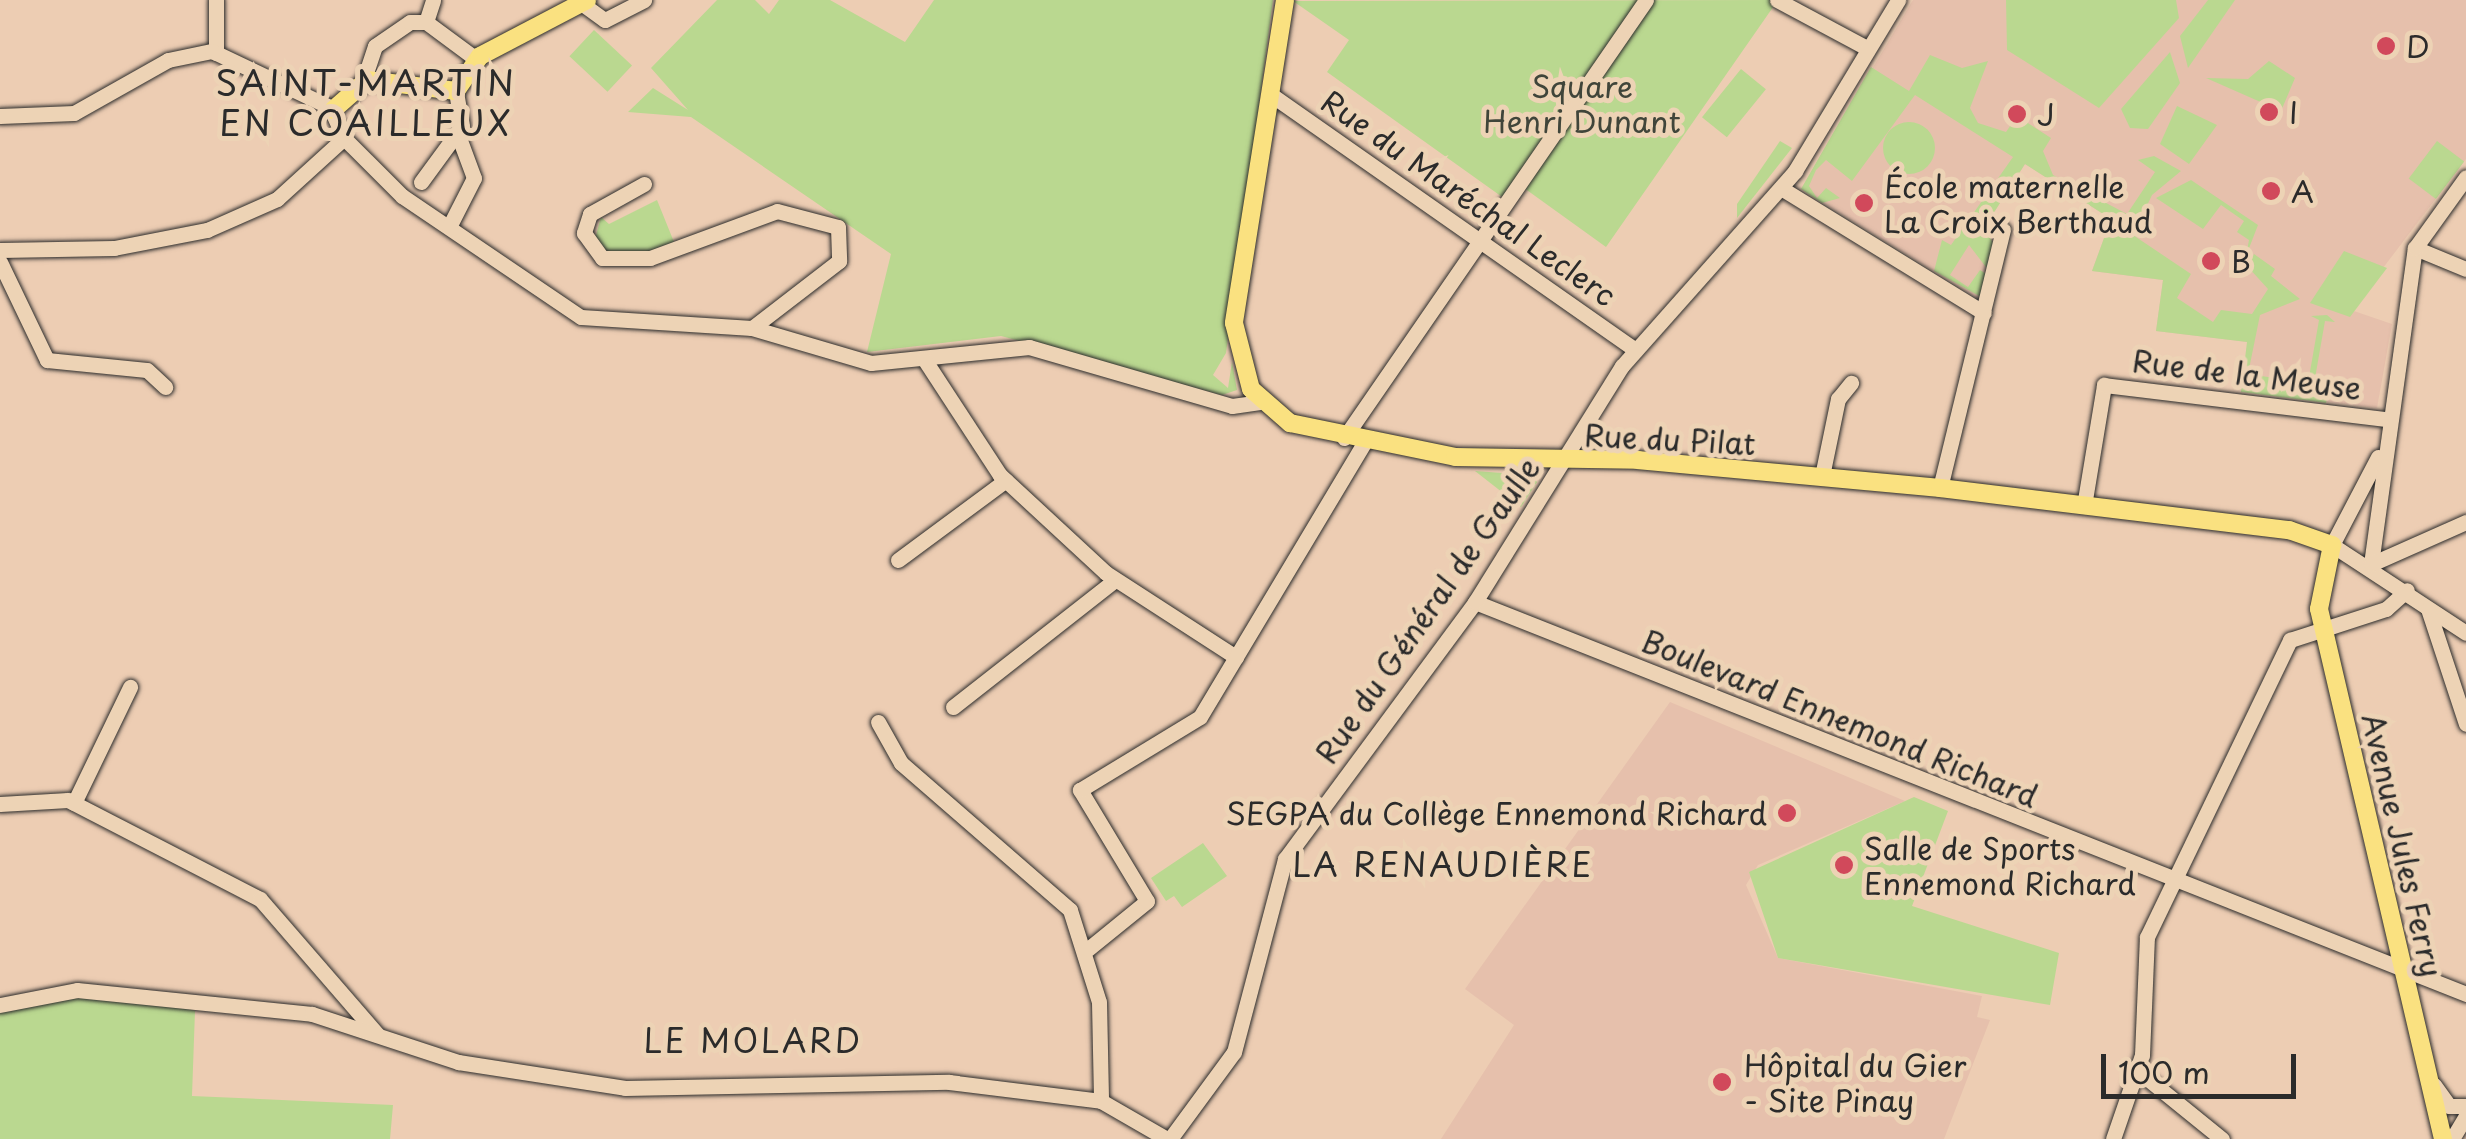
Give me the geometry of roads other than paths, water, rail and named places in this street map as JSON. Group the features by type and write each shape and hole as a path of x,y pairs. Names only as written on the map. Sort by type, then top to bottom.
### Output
{"main road":[{"path":"1260,402 1234,323 1285,0"},
{"path":"333,110 362,85 456,91 476,58 541,28 581,1"},
{"name":"Rue du Pilat","path":"1260,402 1290,423 1364,443 1566,462 1822,476 1940,488 2289,530 2332,544"},
{"name":"Avenue Jules Ferry","path":"2332,544 2323,624 2445,1139"}],"street":[{"path":"216,0 216,53"},
{"path":"426,22 433,0"},
{"path":"581,1 605,20 644,0"},
{"path":"1344,438 1646,0"},
{"path":"1776,0 1866,48"},
{"name":"Rue du Général de Gaulle","path":"1168,1139 1234,1052 1285,859 1475,602 1635,350 1781,188 1898,0"},
{"path":"426,22 476,58"},
{"path":"362,85 380,40 426,22"},
{"path":"0,116 74,113 179,55 216,53 333,110 344,138 449,227 581,317 752,328 840,357 924,360 1030,347 1232,406 1260,402"},
{"path":"442,188 424,179 457,132 464,111 456,91"},
{"name":"Rue du Maréchal Leclerc","path":"1270,94 1635,350"},
{"path":"449,227 473,184 457,132"},
{"path":"0,250 114,248 207,230 277,199 344,138"},
{"path":"2466,178 2414,248 2382,449 2372,564 2466,522"},
{"path":"644,184 590,214 584,233 602,258 650,258 777,211 838,227 840,261 752,328"},
{"path":"1781,188 1984,313"},
{"path":"1940,488 2003,230"},
{"path":"2414,248 2466,269"},
{"path":"0,262 47,360 147,370 165,387"},
{"path":"924,360 1006,480 1115,580 1236,657"},
{"path":"1822,476 1838,399 1851,383"},
{"name":"Rue de la Meuse","path":"2084,506 2104,385 2387,420"},
{"path":"1088,948 1148,901 1080,790 1191,726 1364,443"},
{"path":"2332,544 2382,449"},
{"path":"898,560 1006,480"},
{"name":"Rue du Pilat","path":"2332,544 2372,564 2466,634"},
{"path":"953,707 1115,580"},
{"path":"2113,1139 2138,1071 2145,948 2172,879 2293,634 2386,608 2406,590"},
{"name":"Boulevard Ennemond Richard","path":"1475,602 2466,994"},
{"path":"2426,605 2466,724"},
{"path":"74,803 130,687"},
{"path":"878,722 901,763 1061,898 1088,948 1104,1041 1101,1101"},
{"path":"0,804 74,803 260,899 377,1034"},
{"path":"0,1005 77,990 312,1014 458,1062 625,1088 928,1080 1101,1101 1168,1139"},
{"path":"2423,1058 2443,1101 2466,1106"},
{"path":"2138,1071 2222,1139"},
{"path":"2445,1139 2466,1116"}],"place":[{"name":"D","path":"2386,46"},
{"name":"I","path":"2269,112"},
{"name":"J","path":"2017,114"},
{"name":"A","path":"2271,191"},
{"name":"École maternelle La Croix Berthaud","path":"1864,203"},
{"name":"B","path":"2211,261"},
{"name":"SEGPA du Collège Ennemond Richard","path":"1787,813"},
{"name":"Salle de Sports Ennemond Richard","path":"1844,865"},
{"name":"Hôpital du Gier - Site Pinay","path":"1722,1082"}],"district":[{"name":"SAINT-MARTIN EN COAILLEUX","path":"366,102"},
{"name":"LA RENAUDIÈRE","path":"1443,864"},
{"name":"LE MOLARD","path":"753,1040"}],"park label":[{"name":"Square Henri Dunant","path":"1582,103"}]}
